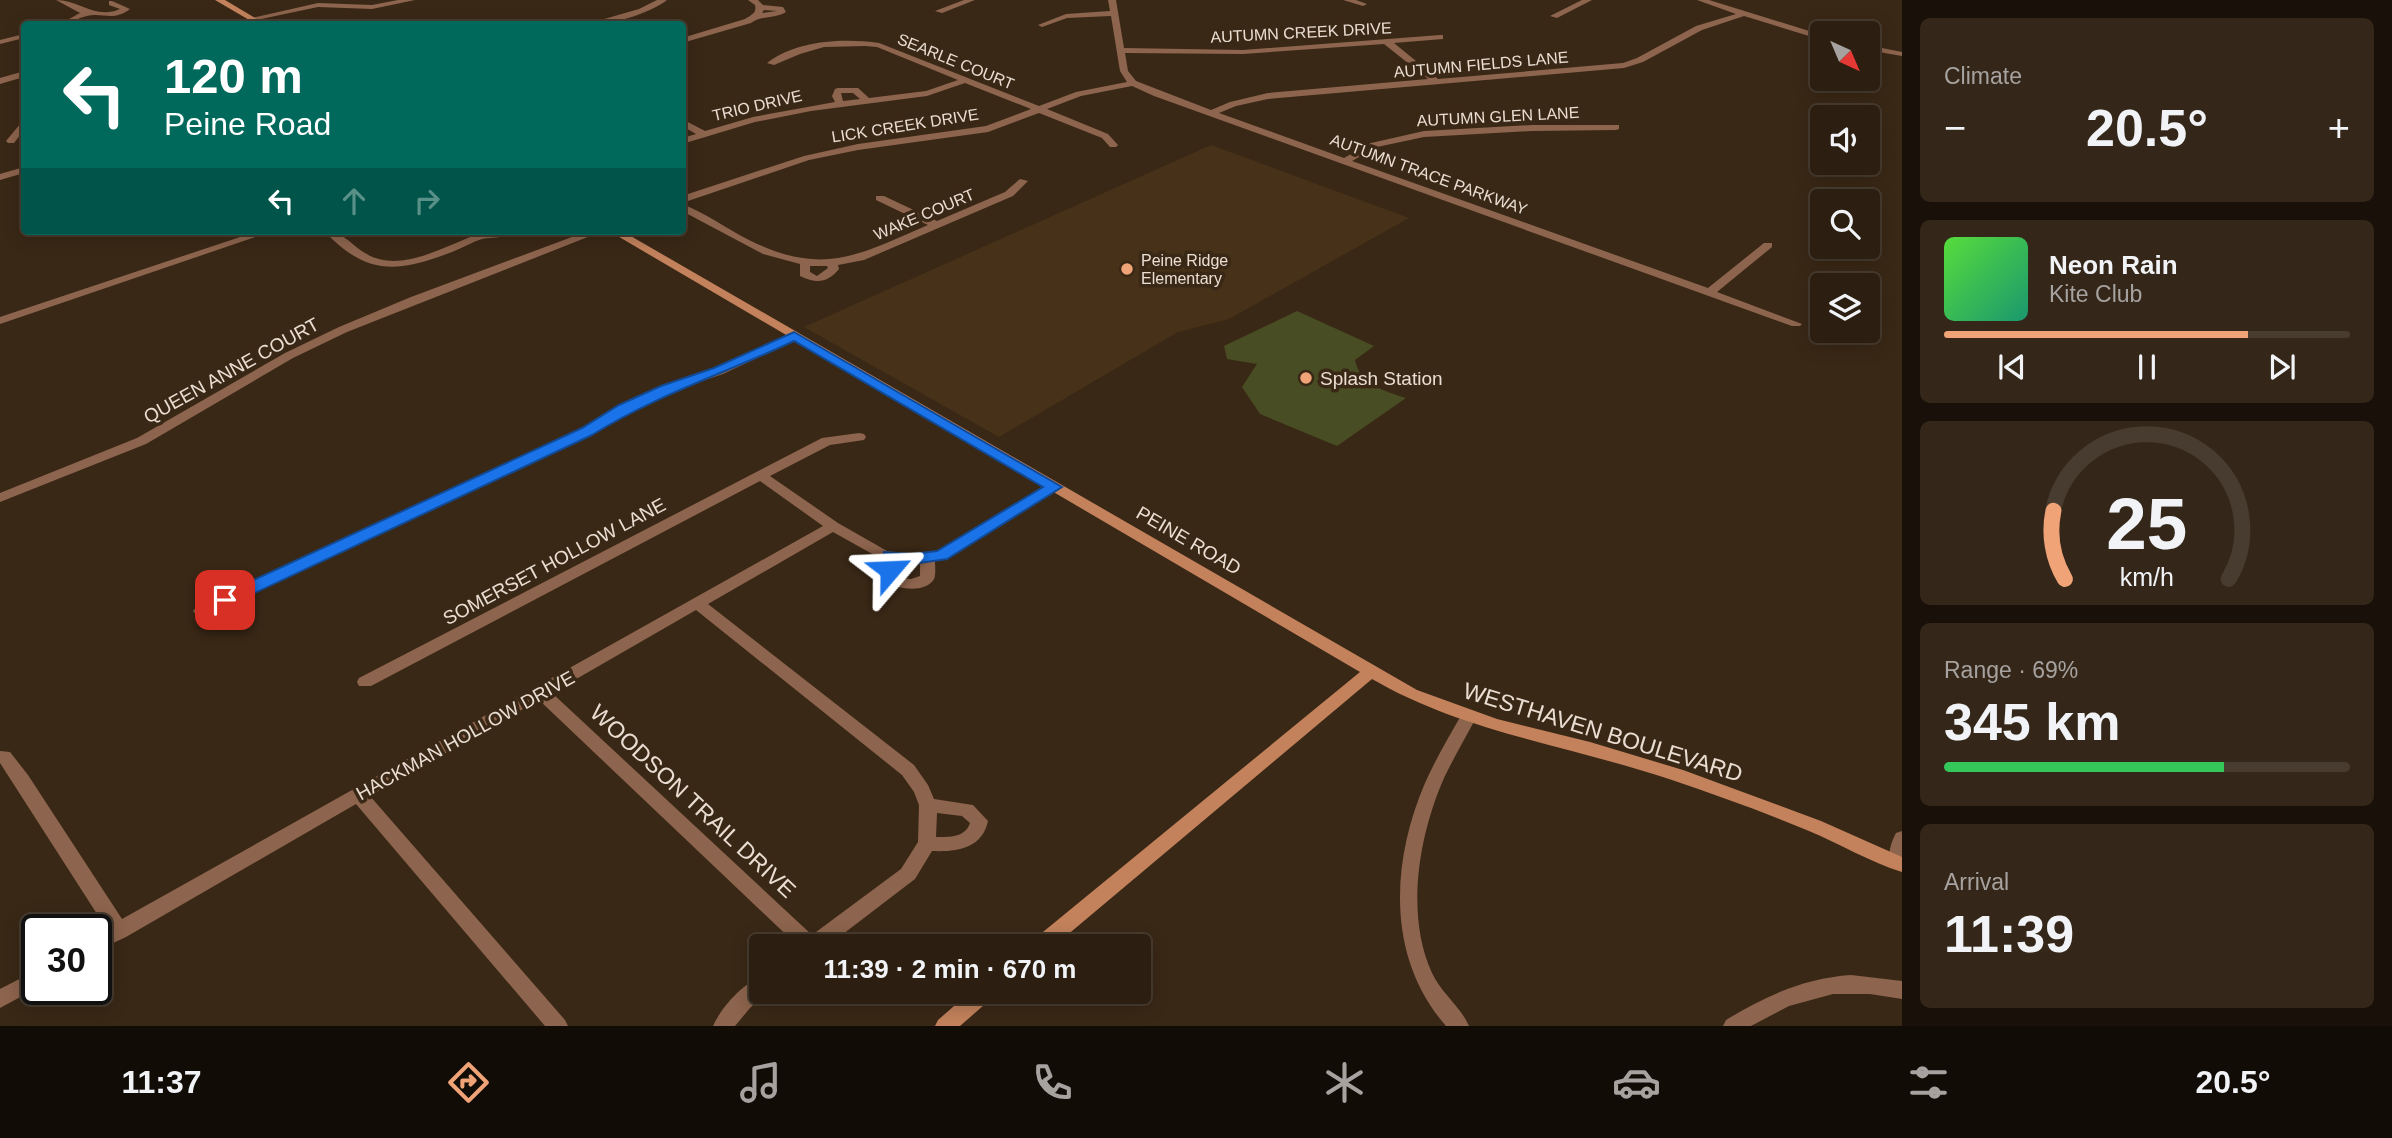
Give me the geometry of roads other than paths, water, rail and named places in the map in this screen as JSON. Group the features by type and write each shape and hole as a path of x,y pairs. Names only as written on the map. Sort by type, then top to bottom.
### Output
{"street":[{"path":"60,0 73,9 116,14 126,9 112,3"},
{"path":"70,21 121,0"},
{"path":"219,0 255,21"},
{"path":"242,21 322,2 372,7 411,0"},
{"path":"603,21 642,10 663,0"},
{"path":"686,40 748,21 759,11 752,0"},
{"path":"939,10 971,0"},
{"path":"1112,0 1124,71 1133,83"},
{"path":"1347,0 1363,4"},
{"path":"1554,16 1588,0"},
{"path":"1702,0 1810,34"},
{"path":"1042,25 1074,15 1114,13"},
{"name":"AUTUMN FIELDS LANE","path":"1212,113 1233,104 1268,96 1624,65 1640,60 1699,28 1743,14"},
{"path":"0,42 21,37"},
{"name":"AUTUMN CREEK DRIVE","path":"1121,50 1243,52 1440,37"},
{"path":"1386,41 1437,82"},
{"name":"SEARLE COURT","path":"771,63 786,55 817,46 841,42 879,45 1105,136 1113,145"},
{"path":"1880,50 1902,54"},
{"path":"0,81 21,75"},
{"name":"TRIO DRIVE","path":"686,140 753,120 840,104 927,93 965,80"},
{"name":"LICK CREEK DRIVE","path":"686,199 807,158 858,147 988,129 1097,89 1133,83"},
{"name":"AUTUMN TRACE PARKWAY","path":"1133,83 1796,324"},
{"path":"686,124 703,134"},
{"name":"AUTUMN GLEN LANE","path":"1345,161 1374,145 1424,134 1616,127"},
{"path":"11,141 21,129"},
{"path":"0,177 21,171"},
{"name":"WAKE COURT","path":"686,209 775,257 805,264 804,274 816,279 830,274 834,269 832,264 860,258 936,226 1009,194 1023,181"},
{"path":"880,198 936,226"},
{"path":"0,321 256,235"},
{"path":"335,235 377,264 372,271 380,275 396,271 400,265 478,235"},
{"name":"QUEEN ANNE COURT","path":"0,498 142,440 249,377 309,346 368,320 588,235"},
{"name":"PEINE ROAD","path":"621,235 1370,672"},
{"path":"1710,292 1768,245"},
{"path":"201,611 587,432 625,408 666,389 719,371 794,336"},
{"name":"SOMERSET HOLLOW LANE","path":"365,681 827,441 859,437"},
{"path":"761,476 833,526 883,555 912,559 942,556 1054,487"},
{"name":"HACKMAN HOLLOW DRIVE","path":"112,935 833,526"},
{"path":"890,556 890,570 894,580 904,585 915,584 927,578 928,557"},
{"path":"697,603 908,770 922,790 928,805 927,843 908,874 828,934"},
{"path":"1055,934 1370,672"},
{"name":"WESTHAVEN BOULEVARD","path":"1370,672 1411,694 1469,716 1590,748 1677,775 1815,826 1899,864"},
{"name":"WOODSON TRAIL DRIVE","path":"541,692 797,934"},
{"path":"1459,1026 1431,994 1418,965 1410,934 1409,903 1421,819 1433,784 1469,716"},
{"path":"4,756 119,931"},
{"path":"359,795 558,1026"},
{"path":"927,843 956,843 973,837 979,830 979,821 967,810 928,805"},
{"path":"1899,864 1902,838"},
{"path":"1733,1026 1772,1002 1807,989 1846,982 1902,990"},
{"path":"0,999 21,987"},
{"path":"723,1026 749,997"},
{"path":"945,1026 971,1004"}],"place":[{"name":"Peine Ridge Elementary","path":"1127,269"},
{"name":"Splash Station","path":"1306,378"}]}
